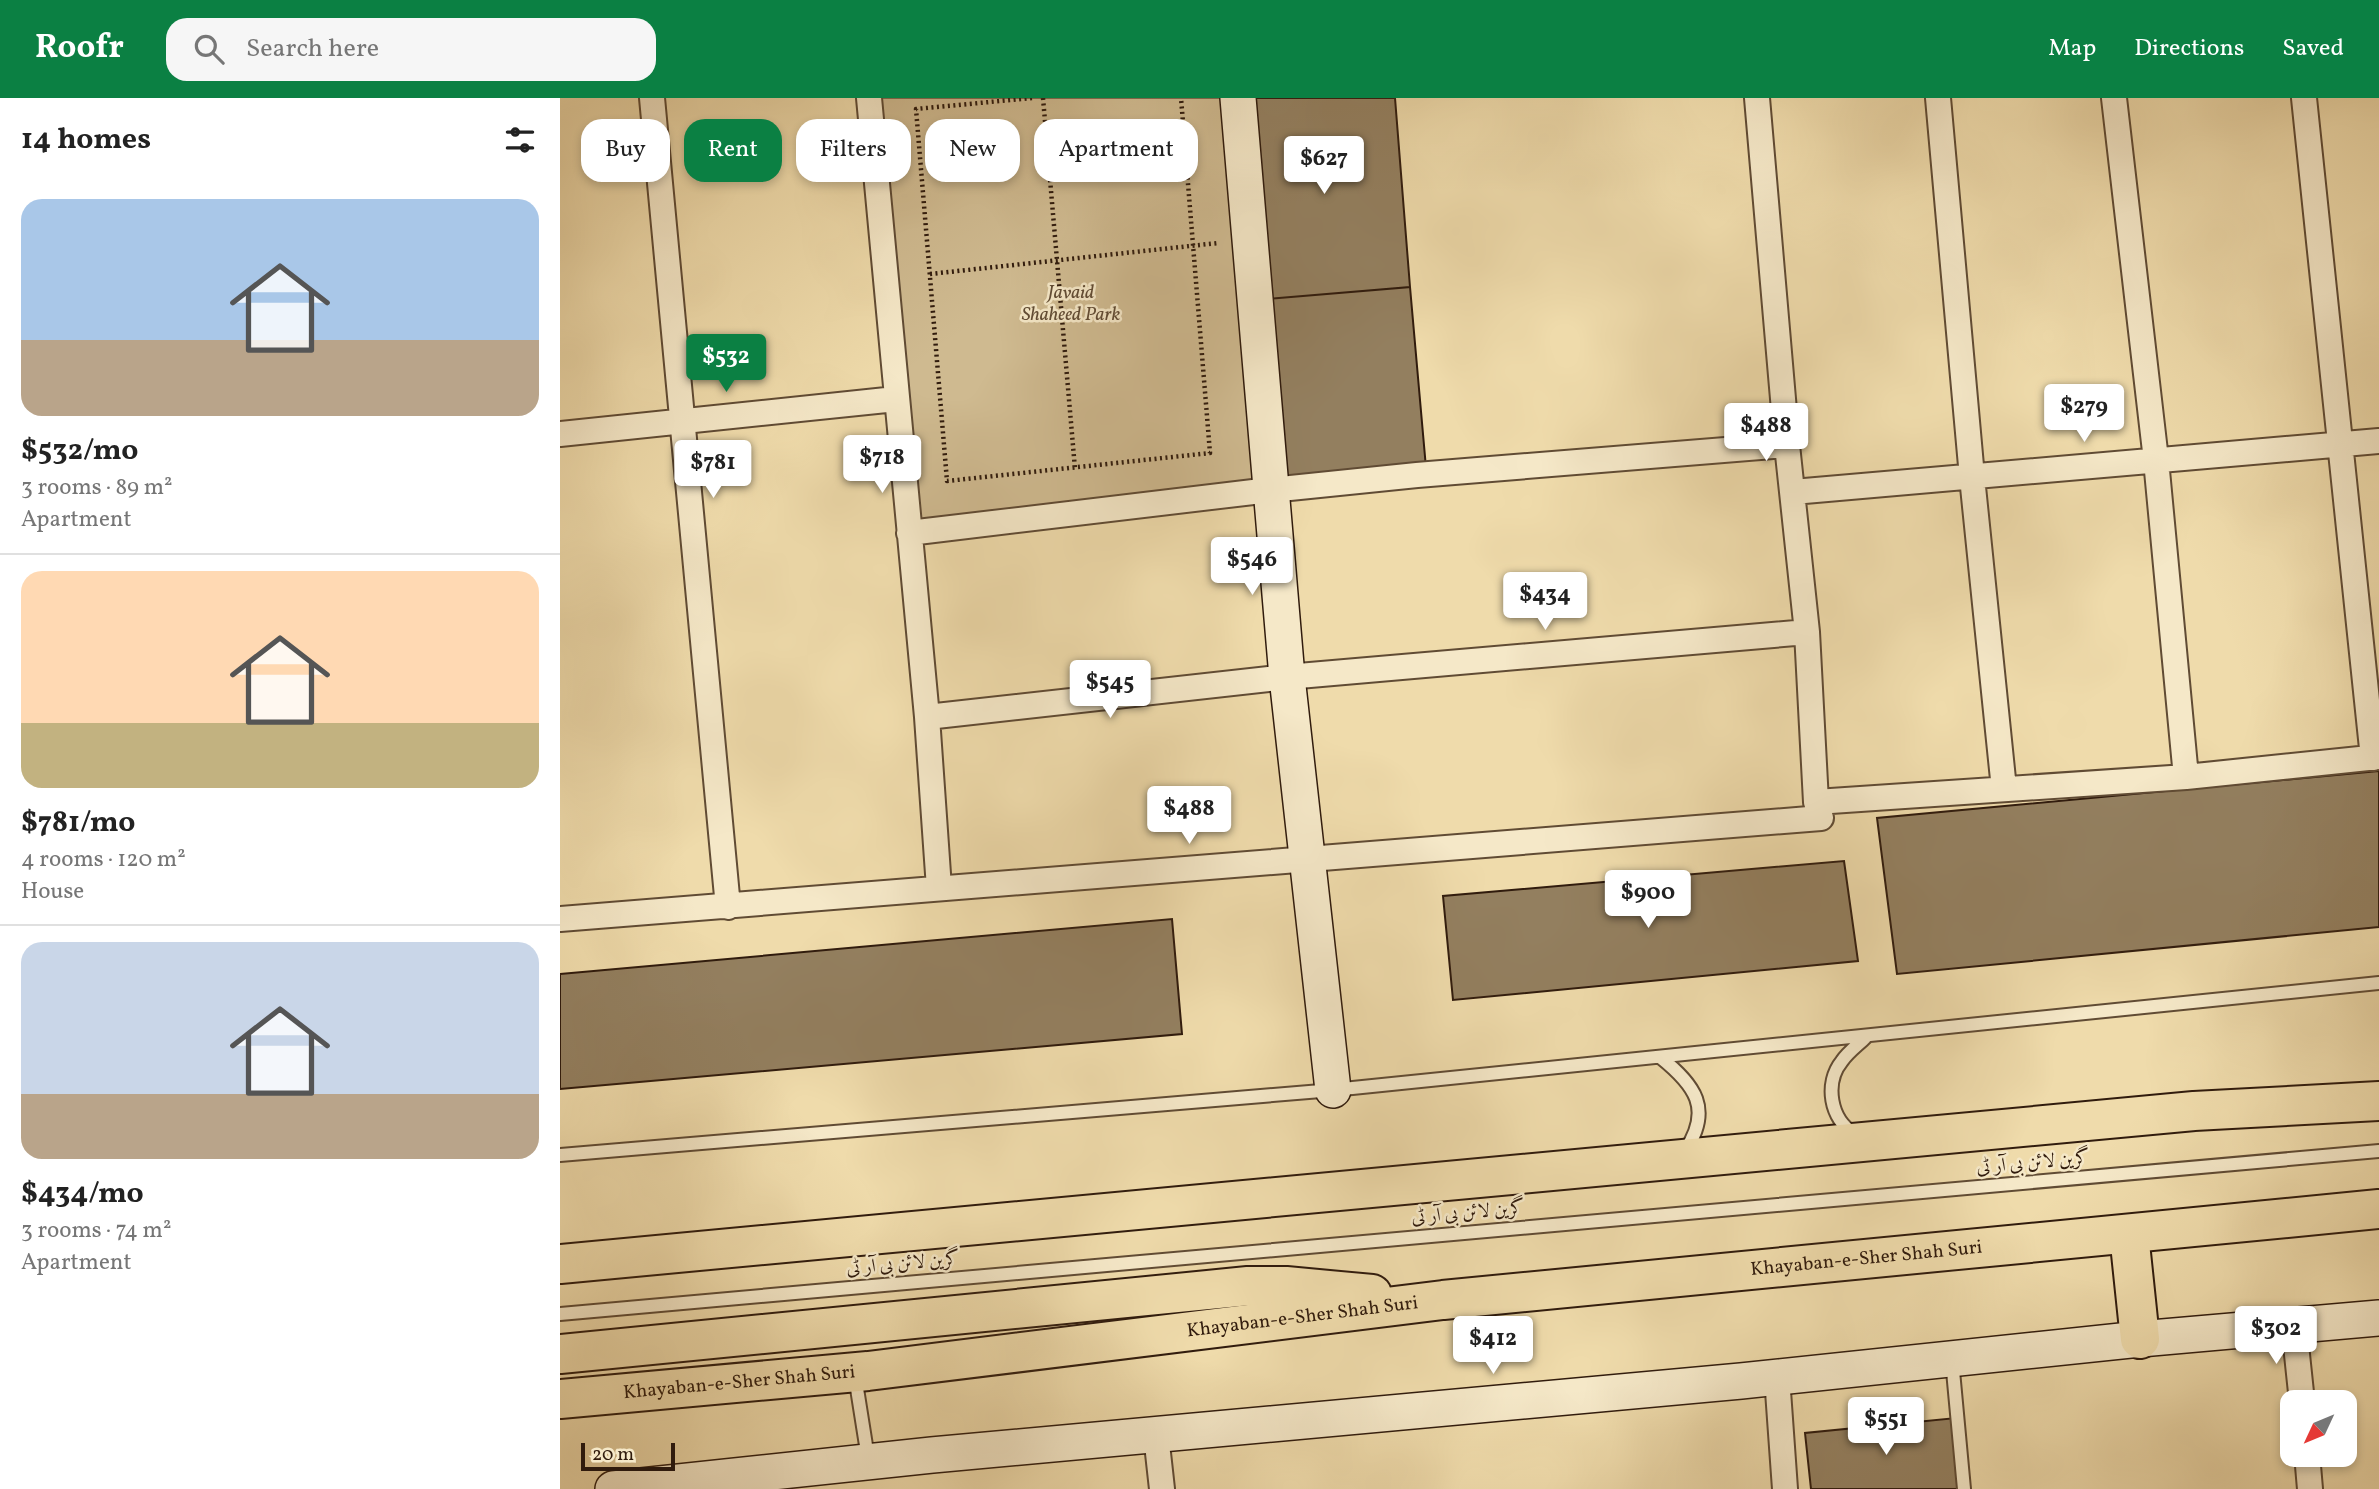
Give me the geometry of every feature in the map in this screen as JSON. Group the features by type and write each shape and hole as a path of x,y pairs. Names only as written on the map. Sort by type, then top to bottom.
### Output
{"main road":[{"path":"560,1264 2194,1111 2379,1101"},
{"name":"Khayaban-e-Sher Shah Suri","path":"560,1399 854,1372 1443,1300 2379,1209"},
{"path":"2129,1234 2140,1339"},
{"path":"560,1354 1248,1286 1286,1286 1443,1300"}],"street":[{"path":"652,98 729,907"},
{"path":"869,98 927,717 939,888"},
{"path":"1238,98 1287,677 1333,1090"},
{"path":"560,919 1821,818 1816,802 1807,632 1787,445 1757,98"},
{"path":"1938,98 1972,477 2004,789"},
{"path":"2114,98 2156,460 2186,777"},
{"path":"1816,802 2186,777 2376,757 2304,98"},
{"path":"560,434 896,399"},
{"path":"1793,492 2379,441"},
{"path":"909,533 1270,490 1787,445"},
{"path":"927,717 1287,677 1807,632"},
{"path":"613,1489 868,1462 2379,1318"},
{"path":"2294,1326 2301,1390"},
{"path":"1777,1377 1785,1489"},
{"path":"1156,1435 1161,1489"},
{"path":"2308,1467 2311,1489"}],"lane":[{"path":"560,1155 1333,1090 2379,984"},
{"path":"1866,1037 1842,1060 1834,1074 1832,1105 1839,1119 1850,1131 1864,1139 1880,1141"},
{"path":"1660,1057 1690,1084 1698,1101 1699,1119 1695,1136 1684,1151 1670,1161"},
{"name":"گرین لائن بی آر ٹی","path":"560,1314 2379,1151"},
{"path":"1951,1359 1964,1489"},
{"path":"854,1372 868,1462"}],"path":[{"path":"1032,98 916,109 947,481 1210,453 1181,98"},
{"path":"1043,98 1075,469"},
{"path":"930,274 1193,246"}],"green space":[{"name":"Javaid Shaheed Park","path":"869,98 1238,98 1270,490 909,533 877,182 911,182 911,119 871,119"}],"building":[{"path":"1238,98 1395,98 1410,287 1255,300"},
{"path":"1410,287 1426,468 1270,490 1255,300"},
{"path":"2379,771 2379,927 1897,974 1877,818"},
{"path":"1844,861 1858,961 1453,1000 1443,896"},
{"path":"1172,919 1182,1034 560,1089 560,974"},
{"path":"1956,1418 1962,1489 1811,1489 1805,1433"}]}
